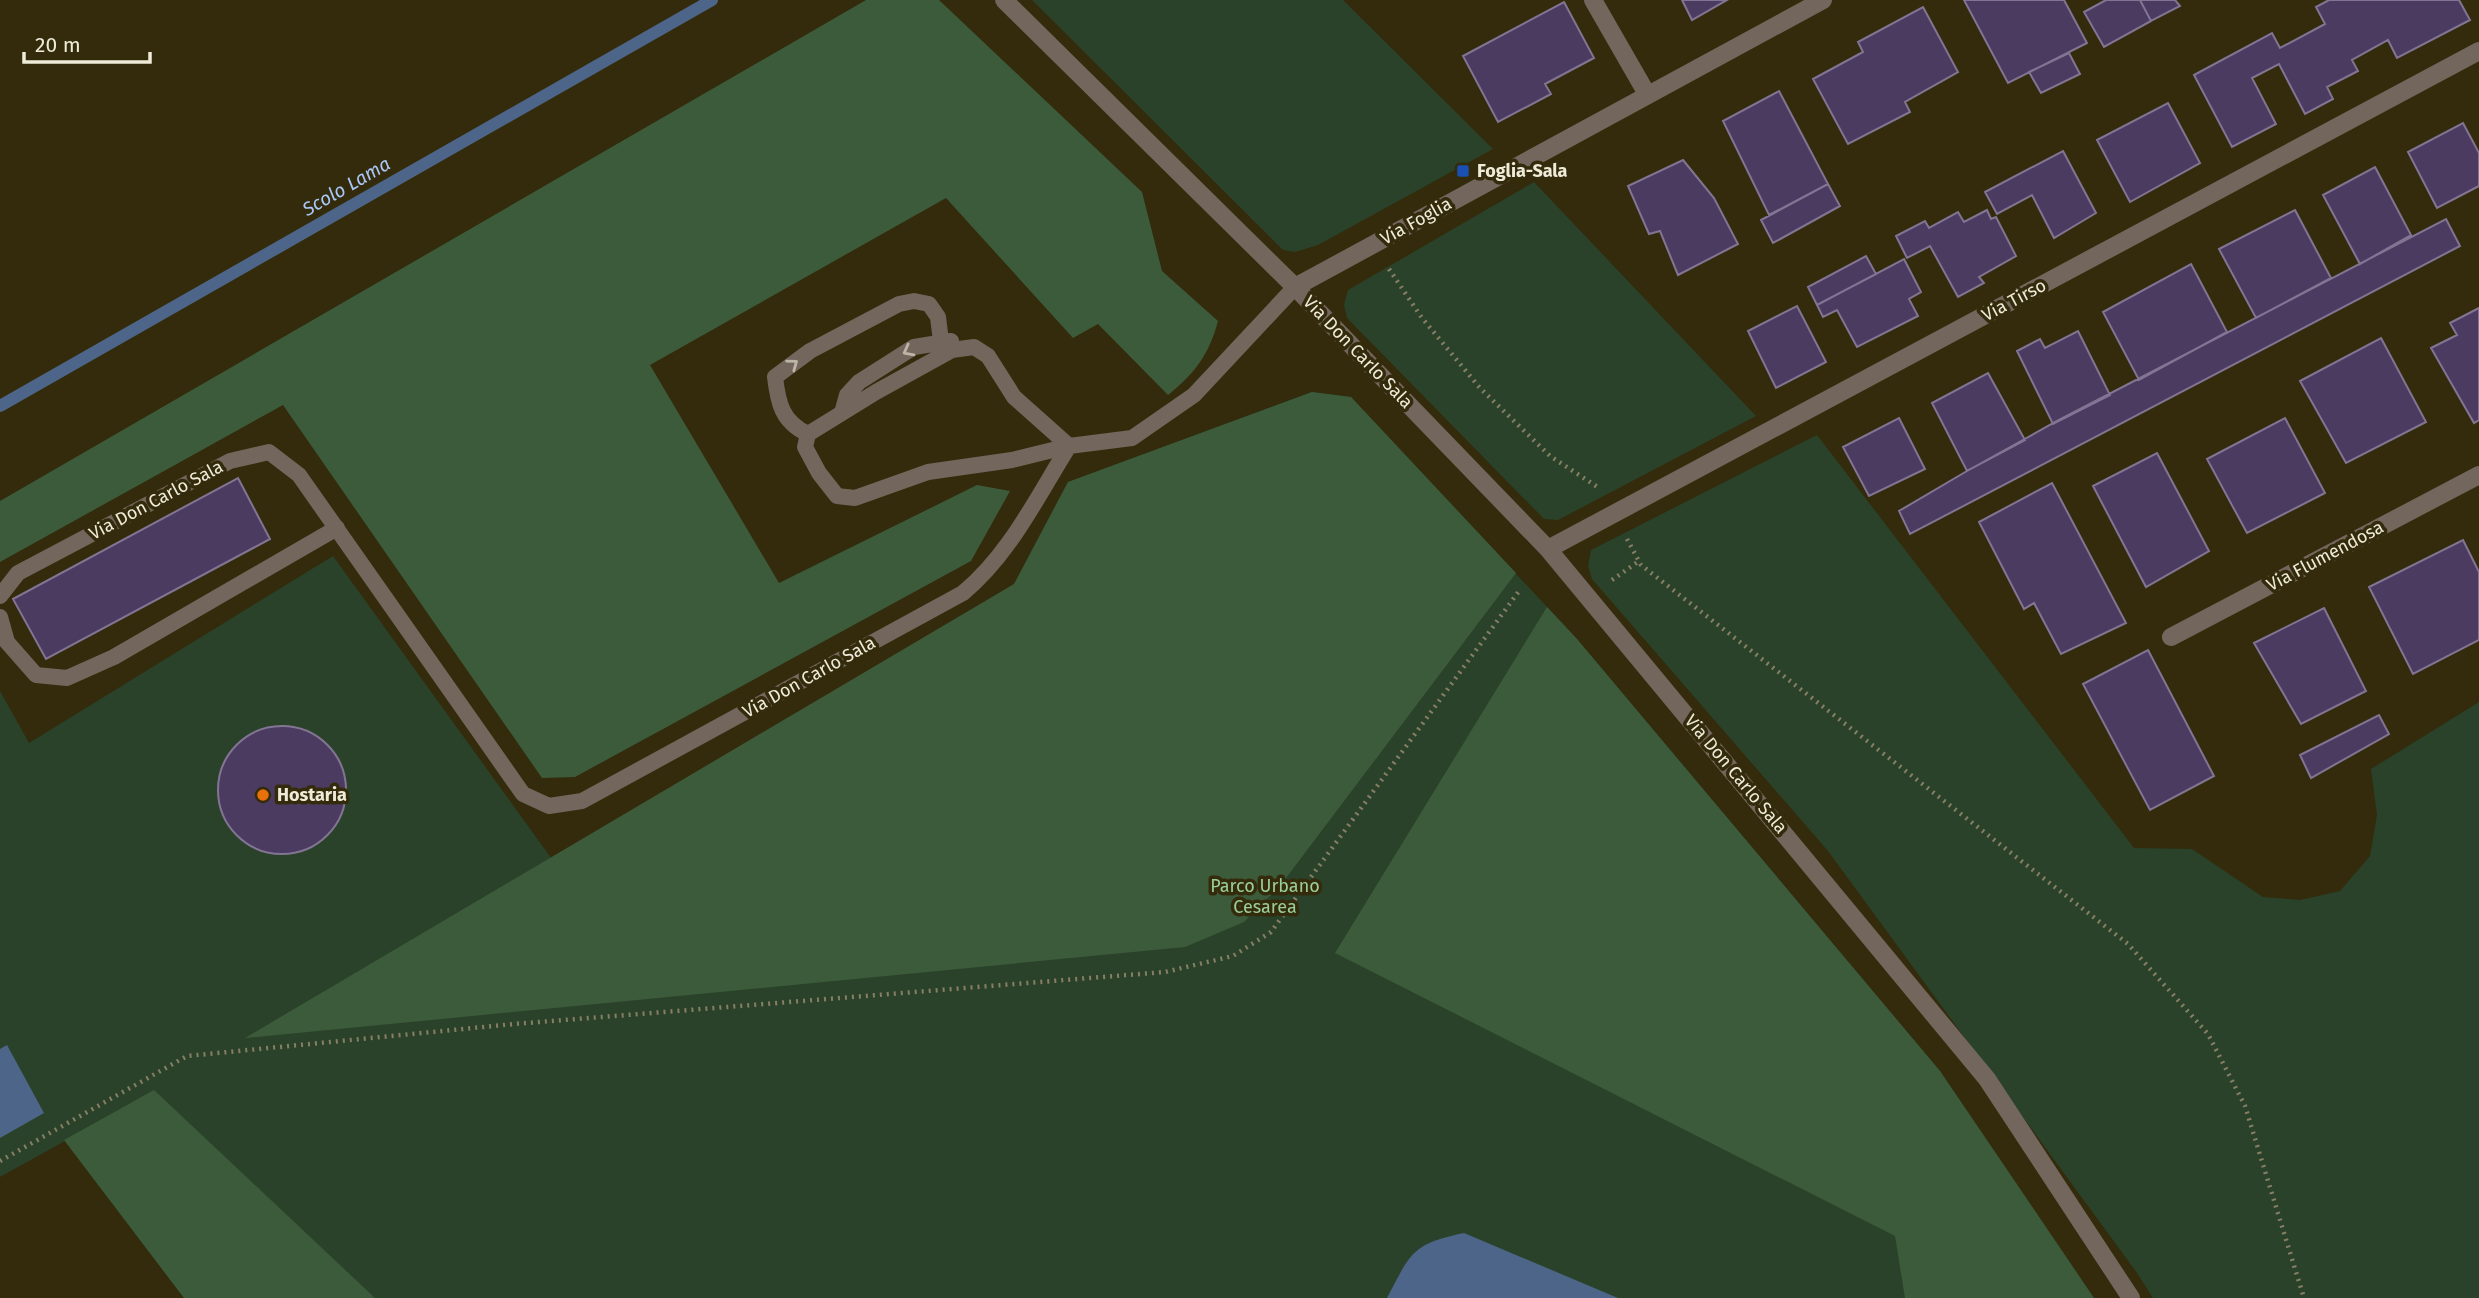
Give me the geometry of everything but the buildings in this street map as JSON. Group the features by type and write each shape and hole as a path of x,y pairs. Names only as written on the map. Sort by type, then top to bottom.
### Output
{"street":[{"path":"1593,0 1647,94"},
{"name":"Via Foglia","path":"1295,287 1822,0"},
{"name":"Via Don Carlo Sala","path":"1007,4 1295,287 1548,549 1987,1079 2131,1298"},
{"name":"Via Tirso","path":"1548,549 2479,51"},
{"name":"Via Flumendosa","path":"2171,637 2479,475"}],"lane":[{"name":"Via Don Carlo Sala","path":"0,596 18,573 230,461 269,452 299,475 523,794 550,806 582,802 963,593 984,576 1003,553 1069,446 1132,438 1194,395 1295,287"},
{"path":"808,434 795,428 778,404 775,377 810,351 899,304 914,301 929,304 938,317 941,341"},
{"path":"842,413 847,395 859,382 914,346 951,341 974,347 988,356 1014,397 1069,446"},
{"path":"974,347 952,350 808,434 805,447 819,473 837,496 855,498 928,472 1012,460 1069,446"},
{"path":"0,617 7,642 36,675 67,678 114,657 337,528"}],"path":[{"path":"1387,266 1422,318 1480,388 1550,456 1598,487 1641,565 2129,944 2208,1034 2245,1106 2304,1298"},
{"path":"1608,582 1639,561"},
{"path":"0,1161 187,1056 514,1024 1165,972 1233,957 1270,932 1519,591"}],"green space":[{"path":"866,0 939,0 1142,192 1162,271 1218,321 1200,363 1168,395 1098,324 1073,338 946,198 650,365 779,583 977,485 1010,491 971,561 575,777 542,778 283,405 0,562 0,501"},
{"path":"1032,0 1343,0 1493,149 1318,245 1295,252 1283,250"},
{"path":"1534,182 1756,416 1558,520 1544,519 1347,318 1344,305 1348,290"},
{"name":"Parco Urbano Cesarea","path":"1312,392 1351,397 1577,639 1940,1071 2094,1298 184,1298 65,1141 0,1177 0,691 29,743 333,556 554,862 1014,584 1068,482"},
{"path":"1312,392 1351,397 1516,573 1280,886 1244,922 1185,947 245,1038 1014,584 1068,482"},
{"path":"1817,435 2134,848 2192,849 2263,897 2300,900 2340,891 2370,856 2377,815 2371,769 2479,702 2479,1298 2153,1298 1828,851 1592,579 1588,566 1591,550"},
{"path":"1547,607 1577,639 1940,1071 2094,1298 1905,1298 1895,1236 1335,953"},
{"path":"154,1090 375,1298 184,1298 64,1140"}],"water":[{"path":"7,1045 44,1113 0,1138 0,1049"},
{"path":"1464,1233 1618,1298 1387,1298 1415,1253 1433,1241"}],"waterway":[{"name":"Scolo Lama","path":"0,406 712,0"}],"place":[{"name":"Foglia-Sala","path":"1463,171"},
{"name":"Hostaria","path":"263,795"}]}
